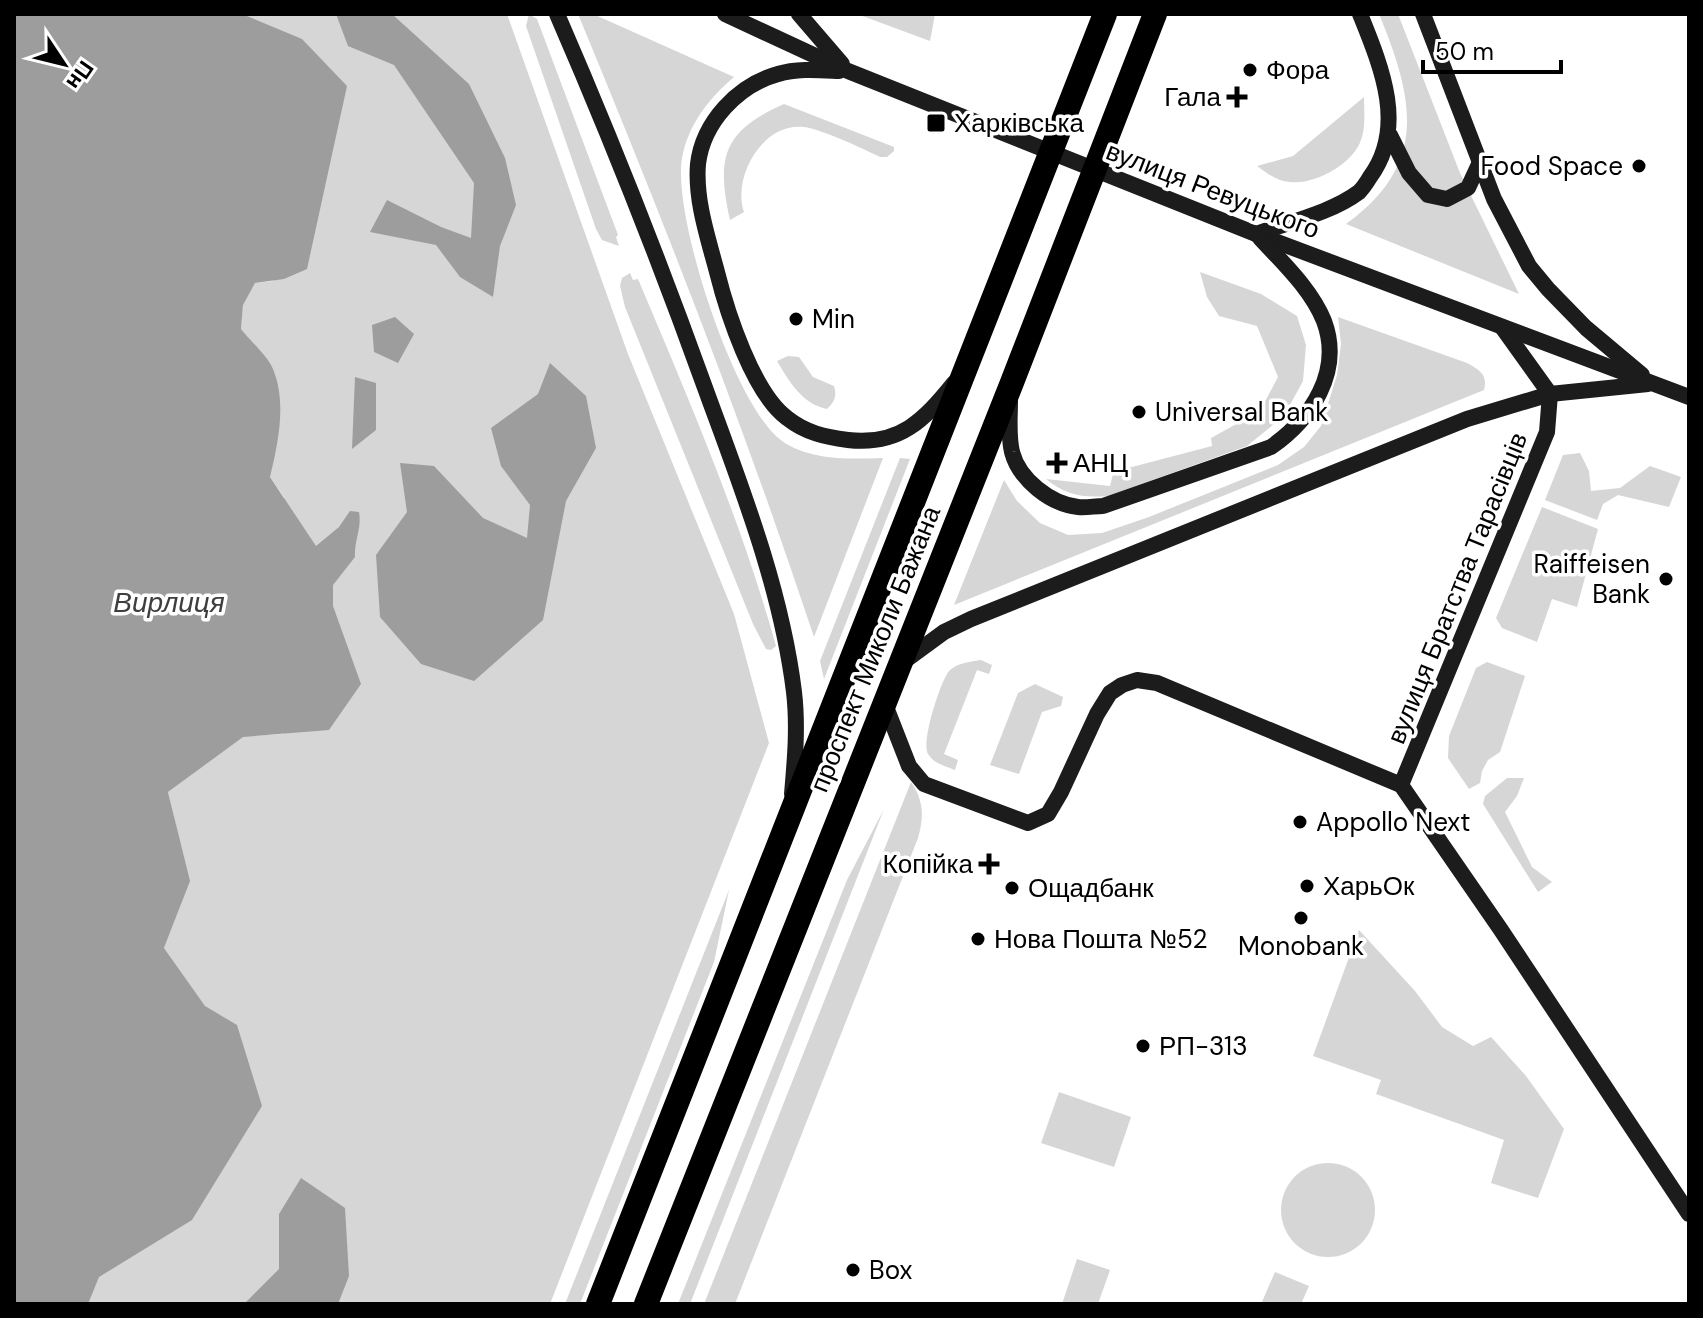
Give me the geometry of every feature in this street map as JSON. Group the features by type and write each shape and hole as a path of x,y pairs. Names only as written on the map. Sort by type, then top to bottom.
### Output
{"highway":[{"name":"проспект Миколи Бажана","path":"598,1304 1105,14"},
{"name":"проспект Миколи Бажана","path":"646,1304 1155,14"}],"street":[{"path":"557,14 618,155 753,522 777,607 794,694 797,742 789,818"},
{"name":"вулиця Ревуцького","path":"725,14 891,89 1250,231 1689,397"},
{"path":"799,14 848,71"},
{"path":"1360,14 1381,69 1390,135 1409,173 1428,195 1447,199 1468,188 1480,162"},
{"path":"1423,14 1494,199 1529,266 1586,328 1652,384"},
{"path":"848,71 779,73 753,84 715,118 698,162 698,188 727,310 755,375 771,402 785,417 823,437 857,441 897,436 934,408 968,366"},
{"path":"1011,385 1009,434 1013,455 1020,469 1039,490 1058,502 1078,507 1103,506 1271,447 1305,418 1319,398 1327,373 1328,348 1324,321 1296,276 1250,231 1339,204 1361,190 1381,163 1390,135"},
{"path":"1502,326 1550,394"},
{"path":"899,666 944,632 971,619 1467,419 1550,394 1652,384"},
{"name":"вулиця Братства Тарасівців","path":"1401,785 1541,451 1547,432 1550,394"},
{"name":"вулиця Братства Тарасівців","path":"884,702 909,766 924,784 1028,823 1048,814 1110,693 1137,680 1157,683 1401,785 1689,1214"}],"shaded area":[{"path":"215,14 507,14 628,354 734,614 769,743 550,1304 74,1304 223,1017 205,1007 164,948 182,901 176,825 168,792 243,736 284,734 284,497 270,477 241,329 243,302 255,283 273,281"},
{"path":"529,14 537,19 618,235 619,246 602,240 596,229 526,26"},
{"path":"578,14 593,14 734,77 701,113 689,134 682,158 681,185 697,264 727,352 764,421 782,441 793,448 818,455 883,458 814,637 702,323"},
{"path":"857,14 935,14 930,41"},
{"path":"1379,14 1398,14 1460,173 1519,294 1346,224 1373,201 1391,178 1402,154 1407,128 1400,74"},
{"path":"1364,97 1361,140 1342,165 1300,182 1277,179 1257,166 1293,156"},
{"path":"784,104 894,147 894,151 887,157 880,157 831,135 804,127 775,133 763,143 747,169 741,198 744,212 730,220 724,179 729,148 748,125"},
{"path":"1200,272 1261,294 1297,316 1306,345 1303,381 1284,416 1247,446 1108,496 1075,494 1060,489 1046,479 1110,486 1115,466 1132,467 1212,446 1211,438 1260,411 1278,377 1257,326 1219,316 1207,297"},
{"path":"630,273 633,280 638,279 730,506 776,646 771,650 766,649 753,624 625,307 620,286 622,278"},
{"path":"1338,317 1467,363 1482,374 1484,390 954,605 1004,480 1017,501 1040,523 1068,535 1102,533 1278,465 1304,447 1321,426 1337,375 1341,344"},
{"path":"788,356 799,357 813,377 834,386 835,398 827,409 803,397 792,384 777,361"},
{"path":"1580,453 1589,471 1591,491 1620,488 1650,466 1681,477 1669,507 1618,495 1603,504 1597,520 1545,500 1563,455"},
{"path":"900,458 910,459 824,679 820,661"},
{"path":"1542,507 1598,529 1577,607 1552,599 1537,642 1502,628 1496,618"},
{"path":"981,660 992,665 989,674 977,670 944,754 958,760 955,770 928,754 929,727 940,690 950,670"},
{"path":"1487,662 1525,676 1500,752 1488,760 1480,783 1469,789 1448,758 1449,736 1476,668"},
{"path":"1035,684 1063,697 1061,706 1042,712 1019,774 990,765 1018,693"},
{"path":"1507,778 1524,778 1517,796 1505,812 1532,867 1552,882 1538,892 1483,804 1485,796"},
{"path":"911,782 922,809 918,838 735,1304 704,1304"},
{"path":"884,809 690,1304 678,1304 847,880"},
{"path":"729,890 714,962 580,1304 565,1304"},
{"path":"1359,930 1415,991 1442,1027 1473,1046 1491,1037 1526,1076 1564,1129 1538,1198 1491,1183 1504,1140 1376,1094 1381,1080 1313,1056"},
{"path":"1059,1092 1131,1117 1114,1167 1041,1143"},
{"path":"1328,1163 1346,1166 1361,1177 1372,1192 1375,1210 1372,1228 1361,1243 1346,1254 1328,1257 1310,1254 1295,1243 1284,1228 1281,1210 1284,1192 1295,1177 1310,1166"},
{"path":"1077,1259 1110,1270 1098,1304 1062,1304"},
{"path":"1275,1272 1309,1286 1301,1304 1261,1304"}],"water":[{"name":"Вирлиця","path":"14,14 242,14 302,39 347,86 307,269 284,279 255,283 243,305 241,329 273,369 280,395 280,423 270,477 316,546 339,527 350,511 359,512 355,557 333,585 333,606 361,684 329,730 243,737 168,792 190,881 164,948 205,1006 237,1025 262,1106 192,1220 99,1277 88,1304 14,1304"},
{"path":"336,14 392,14 469,84 505,158 516,205 500,246 493,297 460,277 436,245 370,232 387,200 471,238 474,183 394,65 348,46"},
{"path":"395,317 414,334 398,363 374,352 372,325"},
{"path":"550,363 586,396 596,448 566,501 543,620 474,681 421,664 380,617 376,555 407,512 400,463 434,466 483,518 527,538 530,505 501,466 491,428 538,394"},
{"path":"355,377 376,383 376,430 352,449"},
{"path":"301,1178 345,1208 349,1276 338,1304 244,1304 279,1269 279,1214"}],"place":[{"name":"Фора","path":"1250,70"},
{"name":"Гала","path":"1237,97"},
{"name":"Харківська","path":"936,123"},
{"name":"Food Space","path":"1639,166"},
{"name":"Min","path":"796,319"},
{"name":"Universal Bank","path":"1139,412"},
{"name":"АНЦ","path":"1057,463"},
{"name":"Raiffeisen Bank","path":"1666,579"},
{"name":"Appollo Next","path":"1300,822"},
{"name":"Копійка","path":"989,864"},
{"name":"ХарьОк","path":"1307,886"},
{"name":"Ощадбанк","path":"1012,888"},
{"name":"Monobank","path":"1301,918"},
{"name":"Нова Пошта №52","path":"978,939"},
{"name":"РП-313","path":"1143,1046"},
{"name":"Box","path":"853,1270"}]}
